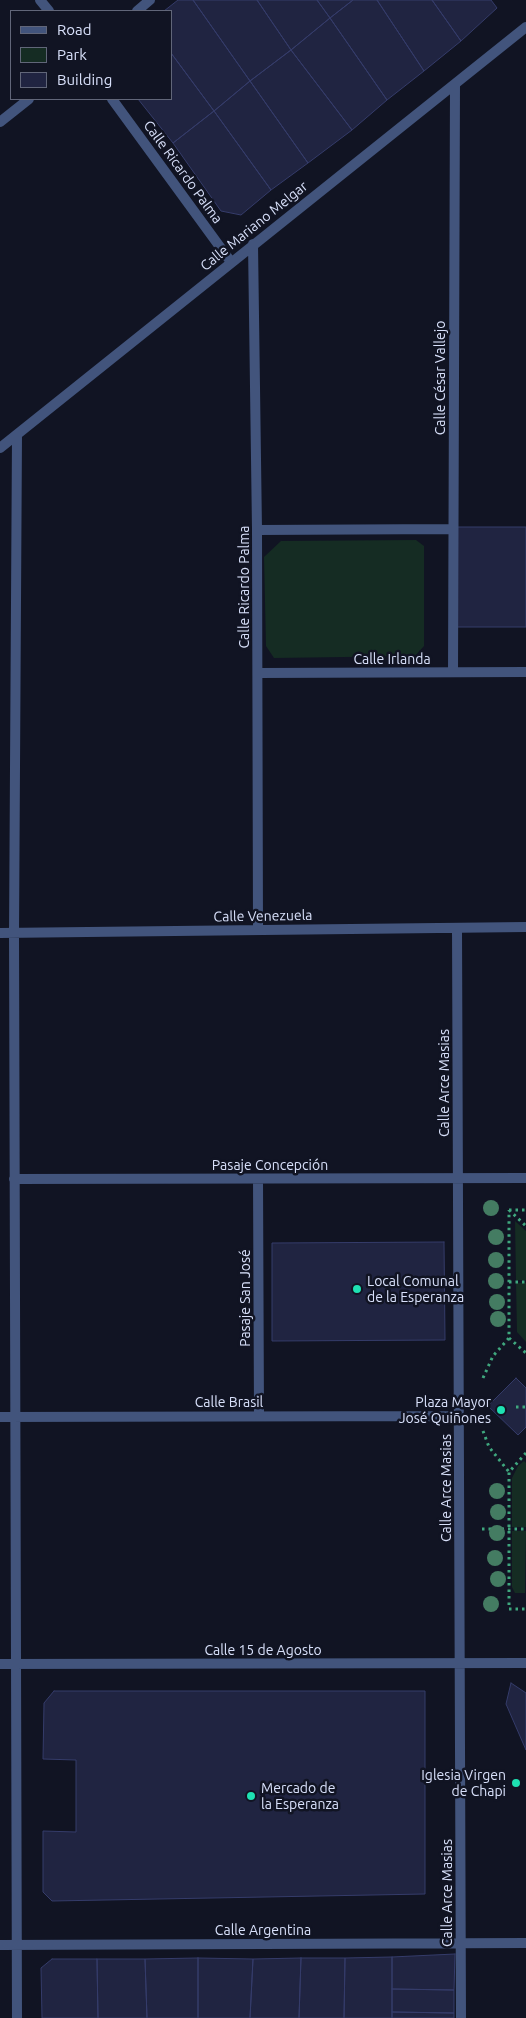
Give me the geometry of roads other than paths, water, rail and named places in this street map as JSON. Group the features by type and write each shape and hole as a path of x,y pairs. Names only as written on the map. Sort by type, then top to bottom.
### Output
{"street":[{"path":"40,0 48,10"},
{"path":"138,10 150,0"},
{"name":"Calle Mariano Melgar","path":"0,448 526,27"},
{"name":"Calle César Vallejo","path":"453,672 455,84"},
{"path":"0,122 29,100"},
{"name":"Calle Ricardo Palma","path":"113,100 231,262"},
{"name":"Calle Ricardo Palma","path":"253,244 257,530 258,930"},
{"path":"17,435 14,1179 18,2018"},
{"path":"257,530 452,529"},
{"name":"Calle Irlanda","path":"258,673 526,672"},
{"name":"Calle Venezuela","path":"0,933 526,927"},
{"name":"Calle Arce Masias","path":"458,928 461,2018"},
{"name":"Pasaje Concepción","path":"14,1179 526,1178"},
{"name":"Pasaje San José","path":"258,1179 259,1416"},
{"name":"Calle Brasil","path":"0,1417 459,1416"},
{"name":"Calle 15 de Agosto","path":"0,1664 526,1662"},
{"name":"Calle Argentina","path":"0,1945 526,1943"}],"place":[{"name":"Local Comunal de la Esperanza","path":"357,1289"},
{"name":"Plaza Mayor José Quiñones","path":"501,1410"},
{"name":"Iglesia Virgen de Chapi","path":"516,1783"},
{"name":"Mercado de la Esperanza","path":"251,1796"}]}
